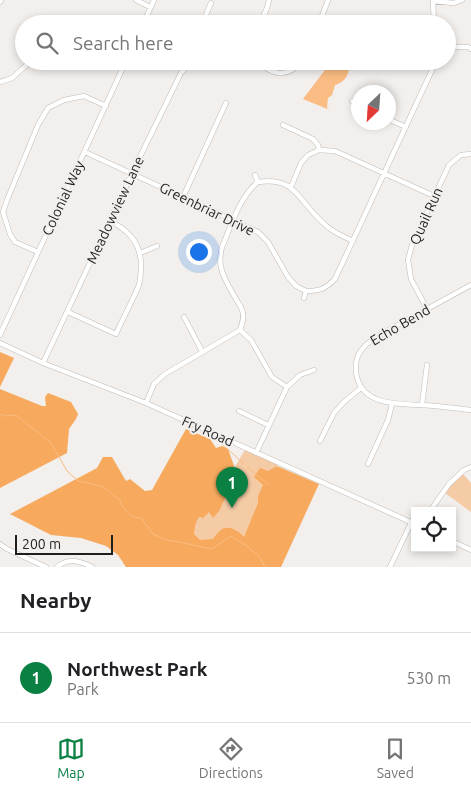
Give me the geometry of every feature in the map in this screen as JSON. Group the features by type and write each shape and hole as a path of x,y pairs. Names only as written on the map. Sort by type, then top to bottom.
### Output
{"street":[{"path":"136,0 150,7"},
{"path":"147,15 154,0"},
{"path":"264,15 269,0"},
{"path":"322,15 328,0"},
{"path":"434,15 433,1 454,3 462,0"},
{"path":"206,15 211,3"},
{"path":"456,47 471,49"},
{"path":"0,82 12,78 21,70"},
{"name":"Colonial Way","path":"0,335 122,70"},
{"name":"Meadowview Lane","path":"43,363 132,173 184,70"},
{"path":"269,70 279,74 293,70"},
{"path":"304,298 306,291 317,291 326,288 335,279 432,70"},
{"path":"38,252 15,242 10,234 3,212 6,200 38,125 48,108 64,100 84,96 106,106"},
{"path":"183,197 226,103"},
{"path":"396,123 406,127"},
{"path":"283,126 313,139 318,145 319,150"},
{"path":"291,187 301,163 308,156 319,150 335,151 434,196"},
{"name":"Greenbriar Drive","path":"85,152 258,232 268,242 288,277 296,286 306,291"},
{"name":"Quail Run","path":"427,309 411,279 408,260 412,245 449,165 460,155 471,154"},
{"path":"255,176 258,182"},
{"path":"146,402 154,384 166,374 240,330 244,320 242,310 222,275 220,253 245,196 252,186 258,182 274,181 291,187 320,221 332,231 353,241"},
{"path":"68,312 116,334 139,283 142,270 140,253 135,242 121,226 110,221"},
{"path":"140,253 157,246"},
{"name":"Echo Bend","path":"361,388 356,375 356,364 359,352 366,344 471,285"},
{"path":"184,317 202,351"},
{"path":"240,330 251,340 272,377 287,387"},
{"name":"Fry Road","path":"0,343 43,363 146,402 411,523"},
{"path":"422,405 427,365"},
{"path":"256,453 287,387 300,375 314,370"},
{"path":"320,441 334,413 361,388 372,397 392,404 471,410"},
{"path":"368,464 388,420 392,404"},
{"path":"239,411 268,425"},
{"path":"433,507 448,484 471,466"},
{"path":"390,567 411,528"},
{"path":"456,543 471,550"},
{"path":"0,544 38,565 46,567"},
{"path":"57,567 63,562 73,560 92,567"}],"shaded area":[{"path":"325,70 349,70 347,76 343,81 335,85 332,95 328,98 327,108 330,110 303,99"},
{"path":"0,352 14,358 0,387"},
{"path":"0,389 42,406 46,406 45,397 48,393 71,402 78,414 69,429 67,453 0,488"},
{"path":"186,429 210,439 216,448 222,446 228,449 237,474 219,511 213,518 209,512 202,519 202,517 199,517 195,525 194,534 200,540 213,539 225,528 231,528 244,537 263,485 254,477 260,468 268,471 277,466 319,484 281,567 126,567 118,555 106,546 81,538 51,535 10,514 97,468 103,457 112,457 126,481 130,479 145,491 152,490"},
{"path":"246,448 278,463 231,567 150,506 224,491"},
{"path":"463,474 471,483 471,512 445,493"}],"waterway":[{"path":"0,414 4,416 16,415 51,443 67,471 78,481 102,486 120,500 122,506 131,516 142,519 153,534 166,540 212,549 231,536 259,556 265,567"},
{"path":"221,443 243,463"},
{"path":"247,467 269,485"}],"place":[{"name":"Northwest Park","path":"232,508"}]}
